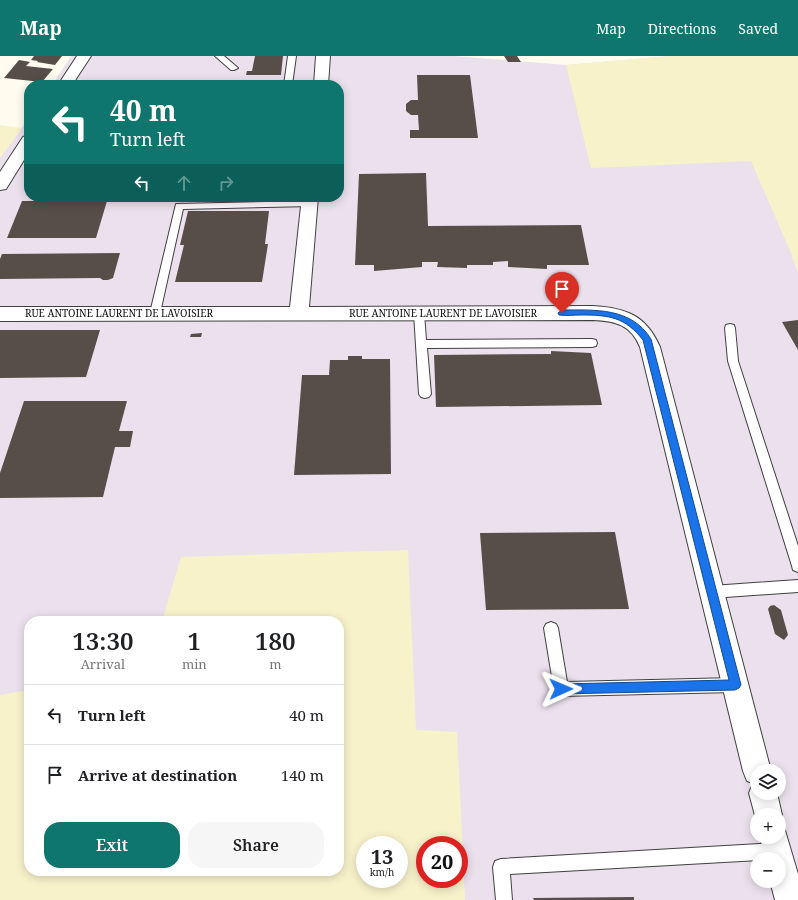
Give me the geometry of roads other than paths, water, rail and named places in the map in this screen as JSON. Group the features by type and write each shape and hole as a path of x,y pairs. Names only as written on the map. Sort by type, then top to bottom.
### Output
{"street":[{"path":"68,80 84,56"},
{"path":"321,80 323,56"},
{"path":"0,185 24,148"},
{"path":"299,314 310,202"},
{"name":"RUE ANTOINE LAURENT DE LAVOISIER","path":"0,314 593,313 621,317 636,326 647,339 650,347 755,764"},
{"path":"776,844 790,900"}],"lane":[{"path":"219,56 234,68"},
{"path":"289,80 292,56"},
{"path":"155,313 179,206 284,202"},
{"path":"419,313 425,394"},
{"path":"730,328 733,361 798,566"},
{"path":"421,344 592,343"},
{"path":"712,592 798,586"},
{"path":"551,628 561,689 735,685"},
{"path":"504,900 501,868 776,844"}]}
